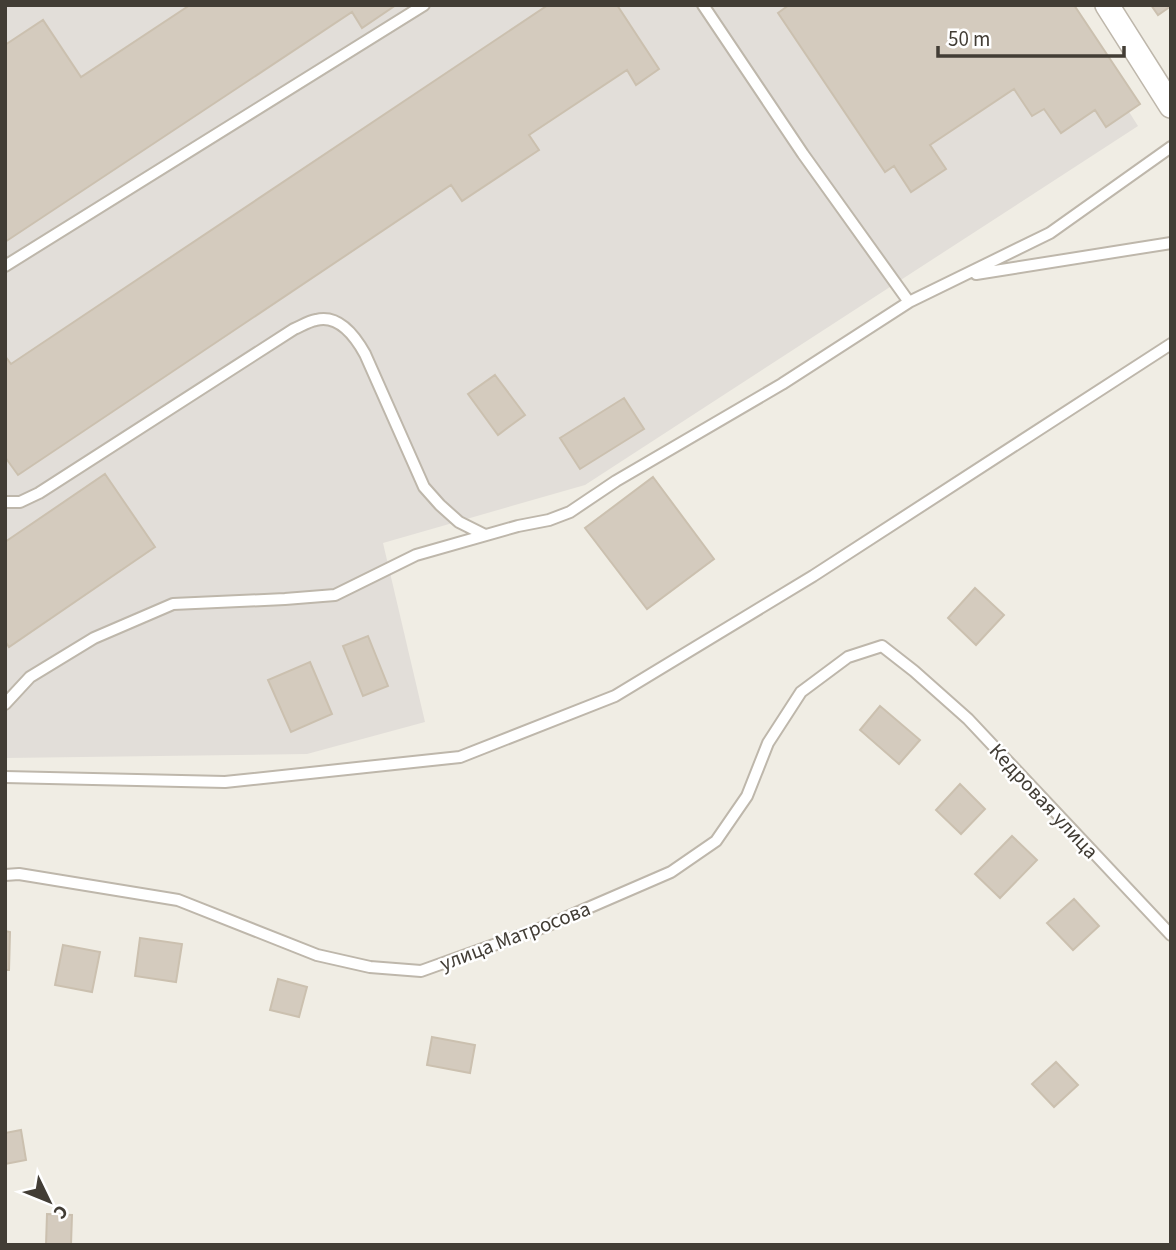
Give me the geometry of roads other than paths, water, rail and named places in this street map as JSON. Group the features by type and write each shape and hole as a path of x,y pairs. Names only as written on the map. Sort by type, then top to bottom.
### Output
{"street":[{"path":"1107,5 1171,106"}],"lane":[{"path":"5,266 424,5"},
{"path":"702,5 803,154 909,302"},
{"path":"5,704 30,677 94,638 173,604 335,595 416,555 570,512 616,481 782,384 909,302 1050,233 1171,147"},
{"path":"963,276 1171,243"},
{"path":"5,502 20,502 39,493 294,329 316,320 330,319 358,340 424,487 458,522 485,535"},
{"path":"5,777 225,782 460,757 615,696 813,576 1171,344"},
{"name":"улица Матросова","path":"5,875 19,874 178,900 317,955 370,967 421,971 544,927 671,872 716,841 747,796 768,743 801,692 848,657 882,646 914,671"},
{"name":"Кедровая улица","path":"914,671 968,719 1171,935"}]}
